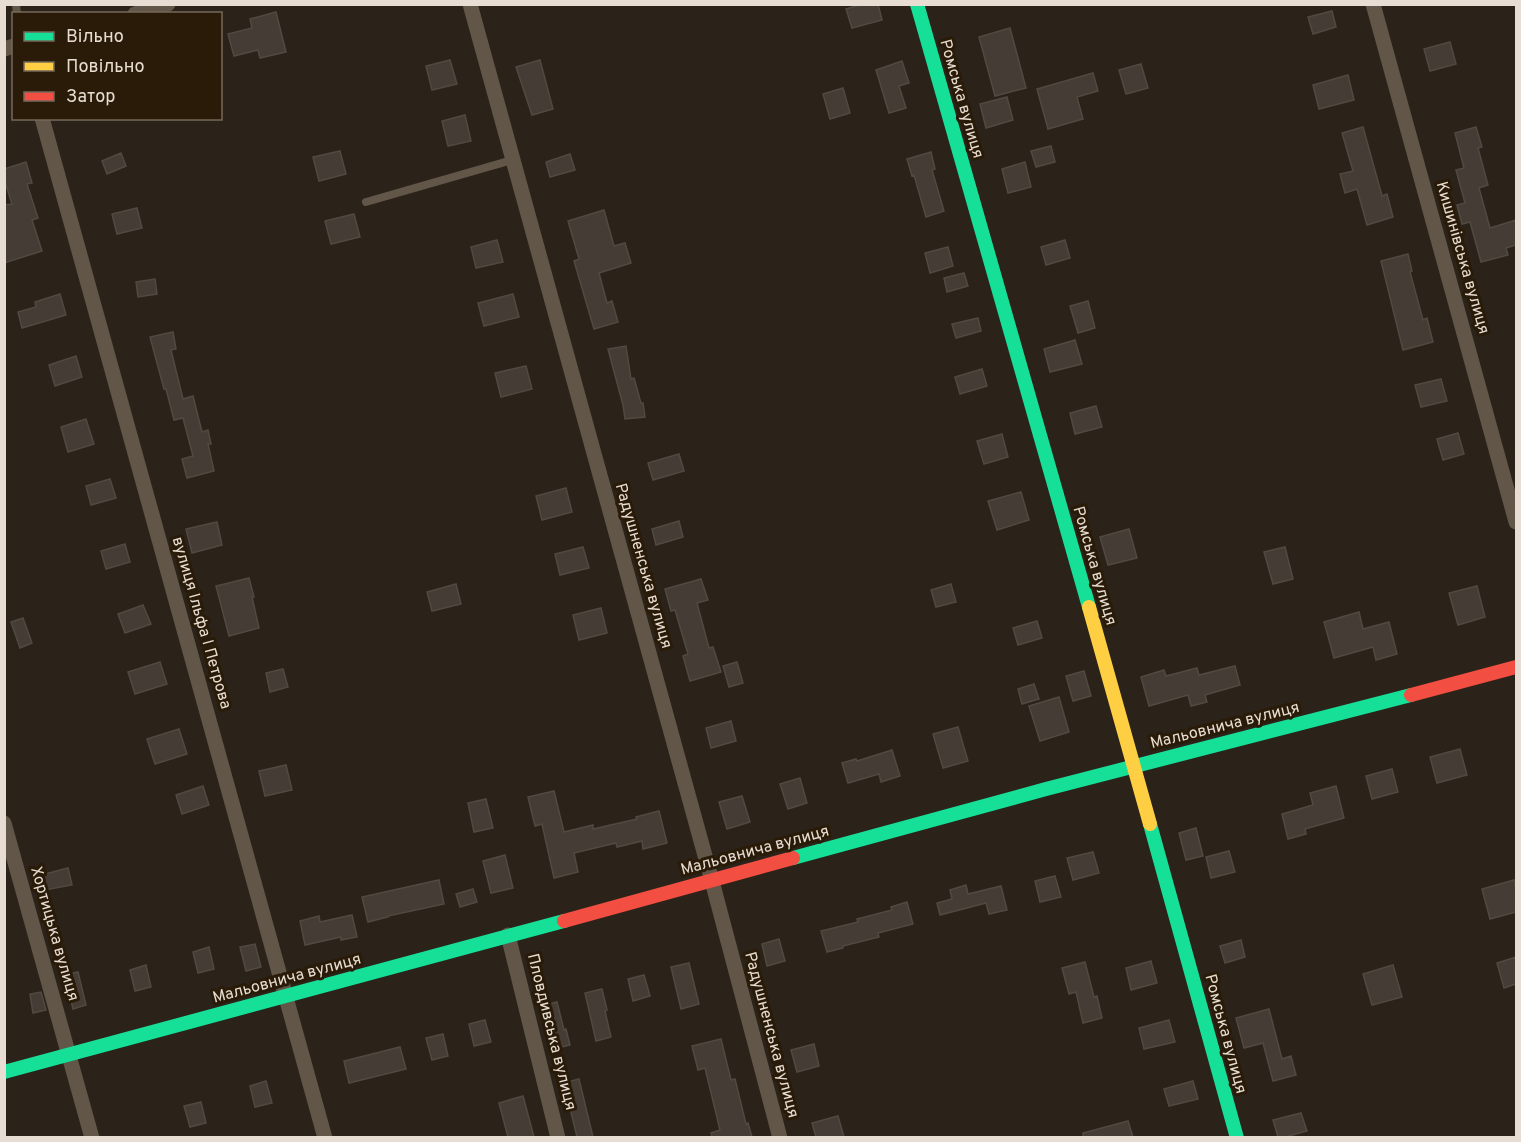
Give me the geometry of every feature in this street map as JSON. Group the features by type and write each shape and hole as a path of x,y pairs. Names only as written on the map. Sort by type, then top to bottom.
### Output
{"street":[{"path":"142,12 168,4"},
{"name":"Радушненська вулиця","path":"470,4 712,881 780,1137"},
{"name":"Ромська вулиця","path":"917,4 1237,1137"},
{"name":"Кишинівська вулиця","path":"1373,4 1516,522"},
{"name":"вулиця Ільфа І Петрова","path":"43,120 325,1137"},
{"name":"Мальовнича вулиця","path":"6,1071 287,997 1134,766 1516,667"},
{"name":"Хортицька вулиця","path":"4,824 92,1137"},
{"name":"Пловдивська вулиця","path":"508,935 558,1137"}],"lane":[{"path":"366,202 512,160"}],"building":[{"path":"863,4 878,4 882,20 852,28 846,9"},
{"path":"1332,11 1336,27 1313,34 1308,17"},
{"path":"276,12 286,52 260,58 258,50 234,56 228,34 252,28 250,19"},
{"path":"1010,28 1026,88 995,96 979,37"},
{"path":"1450,42 1456,64 1430,71 1424,49"},
{"path":"450,60 457,84 432,90 426,66"},
{"path":"540,60 553,109 532,115 516,67"},
{"path":"902,61 909,83 899,86 906,108 889,113 876,70"},
{"path":"1141,64 1148,88 1126,94 1119,70"},
{"path":"1093,73 1098,91 1077,97 1083,119 1048,129 1037,89"},
{"path":"1348,75 1354,100 1319,109 1313,85"},
{"path":"843,88 850,113 830,119 823,94"},
{"path":"1007,97 1013,120 986,128 980,104"},
{"path":"465,115 471,141 448,146 442,121"},
{"path":"1363,127 1382,196 1387,194 1393,217 1367,225 1357,189 1345,193 1340,174 1353,171 1342,133"},
{"path":"1476,127 1482,147 1478,148 1488,185 1479,188 1490,228 1516,220 1516,245 1506,248 1508,255 1481,262 1470,222 1462,224 1457,205 1465,203 1456,170 1464,168 1455,133"},
{"path":"1051,146 1055,162 1036,167 1031,151"},
{"path":"340,151 346,174 319,181 313,157"},
{"path":"931,152 935,169 932,170 944,211 926,217 907,159"},
{"path":"121,153 126,166 107,174 102,161"},
{"path":"570,154 575,170 550,177 546,162"},
{"path":"26,162 32,183 27,184 38,218 32,220 42,251 4,263 4,205 12,204 4,179 4,169"},
{"path":"1025,162 1031,187 1008,193 1002,169"},
{"path":"137,208 142,228 117,234 112,214"},
{"path":"604,210 614,246 625,243 631,263 599,273 607,303 612,301 618,322 594,329 574,261 579,259 568,221"},
{"path":"354,214 360,237 331,244 325,221"},
{"path":"497,240 503,262 476,268 471,247"},
{"path":"1065,240 1070,258 1046,265 1041,247"},
{"path":"948,247 953,266 930,273 925,253"},
{"path":"1408,254 1412,271 1410,272 1423,320 1427,318 1433,342 1403,350 1381,261"},
{"path":"964,273 968,286 947,292 944,278"},
{"path":"155,279 157,294 138,297 136,282"},
{"path":"60,294 66,315 22,328 18,312 36,307 35,302"},
{"path":"513,294 519,317 484,326 478,303"},
{"path":"1088,301 1095,328 1078,333 1070,306"},
{"path":"978,318 981,331 956,338 952,324"},
{"path":"173,332 176,349 171,350 183,399 193,396 202,432 208,430 211,444 208,444 214,471 187,478 182,459 193,456 183,418 174,420 150,337"},
{"path":"1075,340 1082,364 1050,372 1044,349"},
{"path":"626,346 631,379 634,378 641,403 643,403 645,417 625,419 608,349"},
{"path":"76,356 82,377 55,386 49,365"},
{"path":"526,366 532,389 501,397 495,373"},
{"path":"982,369 987,386 960,394 955,377"},
{"path":"1441,379 1447,401 1421,407 1415,385"},
{"path":"1096,406 1102,427 1075,434 1070,413"},
{"path":"86,419 94,444 68,452 61,427"},
{"path":"1458,433 1464,454 1443,460 1437,439"},
{"path":"1002,434 1008,457 984,464 977,441"},
{"path":"679,454 684,471 653,480 648,463"},
{"path":"110,479 116,498 91,505 86,486"},
{"path":"566,488 572,512 542,520 536,496"},
{"path":"1021,492 1029,520 997,530 988,501"},
{"path":"679,521 683,537 656,545 652,529"},
{"path":"217,522 222,545 192,553 186,529"},
{"path":"1129,529 1137,558 1108,565 1100,537"},
{"path":"125,544 130,562 106,569 101,551"},
{"path":"583,547 589,568 560,575 555,554"},
{"path":"1285,547 1293,579 1273,584 1264,552"},
{"path":"249,578 259,628 229,636 216,586"},
{"path":"701,579 708,600 697,603 709,648 713,647 721,672 690,681 683,656 688,654 675,610 671,611 665,589"},
{"path":"456,584 461,604 432,611 427,592"},
{"path":"951,584 956,602 936,607 931,590"},
{"path":"1477,586 1485,617 1458,625 1449,593"},
{"path":"143,605 151,624 125,633 118,614"},
{"path":"601,608 607,633 579,640 573,615"},
{"path":"1359,612 1363,629 1389,622 1397,654 1376,660 1373,647 1334,658 1324,622"},
{"path":"23,618 32,643 20,648 11,622"},
{"path":"1037,621 1042,638 1018,645 1013,628"},
{"path":"160,662 167,684 135,694 128,672"},
{"path":"737,662 743,683 729,687 723,666"},
{"path":"1235,666 1240,685 1205,695 1207,702 1191,706 1188,695 1149,706 1141,677 1164,670 1166,676 1197,668 1199,675"},
{"path":"283,669 288,687 270,692 266,673"},
{"path":"1084,671 1091,696 1073,701 1066,676"},
{"path":"1034,684 1039,699 1022,704 1018,689"},
{"path":"1059,697 1069,732 1040,741 1029,706"},
{"path":"731,721 736,741 711,748 706,728"},
{"path":"958,727 968,761 943,768 933,734"},
{"path":"179,729 187,754 155,764 147,739"},
{"path":"1460,749 1467,775 1437,783 1430,757"},
{"path":"892,750 900,776 881,782 879,774 848,783 842,763 856,759 857,761"},
{"path":"286,765 292,790 265,796 259,771"},
{"path":"1392,769 1398,792 1372,799 1366,776"},
{"path":"800,778 807,803 788,809 780,784"},
{"path":"203,786 209,805 182,814 176,795"},
{"path":"1336,786 1344,818 1305,829 1306,834 1288,839 1282,814 1313,805 1310,793"},
{"path":"554,791 564,832 593,825 593,829 637,819 636,817 659,811 667,843 643,849 642,841 617,847 616,843 574,853 578,872 554,878 542,824 535,826 528,797"},
{"path":"742,796 750,822 727,829 719,802"},
{"path":"486,799 493,828 474,832 468,803"},
{"path":"1196,828 1203,856 1186,860 1179,833"},
{"path":"1229,851 1235,872 1211,878 1206,857"},
{"path":"1093,852 1099,873 1073,880 1067,858"},
{"path":"505,855 513,888 491,893 483,861"},
{"path":"68,868 72,885 45,890 41,875"},
{"path":"1055,876 1061,897 1040,902 1035,881"},
{"path":"439,880 444,904 368,922 362,897"},
{"path":"1514,880 1516,912 1490,919 1482,889"},
{"path":"966,885 968,894 1001,886 1007,910 989,914 986,903 940,915 937,903 952,899 950,890"},
{"path":"473,889 477,902 460,907 456,894"},
{"path":"907,902 913,924 878,933 879,937 827,952 821,931 858,922 857,919 892,910 891,907"},
{"path":"352,915 357,937 341,940 341,937 305,945 300,921 319,916 320,922"},
{"path":"779,939 785,961 767,966 762,944"},
{"path":"1241,940 1245,957 1225,963 1220,946"},
{"path":"255,944 261,967 246,971 240,947"},
{"path":"209,947 214,969 198,973 193,952"},
{"path":"1516,957 1516,984 1504,988 1497,963"},
{"path":"1151,961 1157,983 1131,990 1126,968"},
{"path":"1085,962 1102,1018 1083,1023 1076,992 1069,994 1062,968"},
{"path":"689,963 699,1004 681,1009 671,967"},
{"path":"146,965 151,987 135,991 130,970"},
{"path":"1393,965 1402,997 1372,1005 1363,974"},
{"path":"78,972 86,1005 73,1009 65,975"},
{"path":"644,975 650,996 633,1001 628,979"},
{"path":"602,989 611,1037 596,1041 585,993"},
{"path":"41,992 46,1010 33,1013 30,994"},
{"path":"557,1002 570,1045 553,1049 541,1006"},
{"path":"1269,1009 1282,1059 1291,1056 1296,1075 1273,1081 1263,1043 1244,1048 1236,1018"},
{"path":"485,1020 491,1042 474,1046 469,1024"},
{"path":"1169,1020 1175,1042 1144,1049 1139,1028"},
{"path":"443,1034 448,1056 432,1060 426,1038"},
{"path":"721,1039 731,1080 735,1079 746,1124 748,1123 752,1137 712,1137 711,1133 720,1130 705,1068 698,1070 692,1046"},
{"path":"814,1044 819,1066 797,1072 791,1050"},
{"path":"400,1047 406,1069 349,1083 344,1061"},
{"path":"579,1079 593,1137 577,1137 564,1083"},
{"path":"266,1081 272,1103 255,1107 250,1086"},
{"path":"1193,1081 1198,1099 1169,1106 1164,1089"},
{"path":"523,1096 534,1137 508,1137 499,1103"},
{"path":"201,1102 206,1123 190,1127 184,1106"},
{"path":"1301,1113 1307,1131 1278,1137 1273,1120"},
{"path":"838,1116 844,1137 816,1137 812,1123"},
{"path":"1128,1121 1133,1137 1083,1137 1083,1133"}],"traffic: fast":[{"path":"917,4 1089,607"},
{"path":"793,858 1046,789 1411,695"},
{"path":"1150,824 1237,1138"},
{"path":"4,1072 564,921"}],"traffic: slow":[{"path":"1089,607 1150,824"}],"traffic: jam":[{"path":"1411,695 1516,667"},
{"path":"564,921 793,858"}]}
